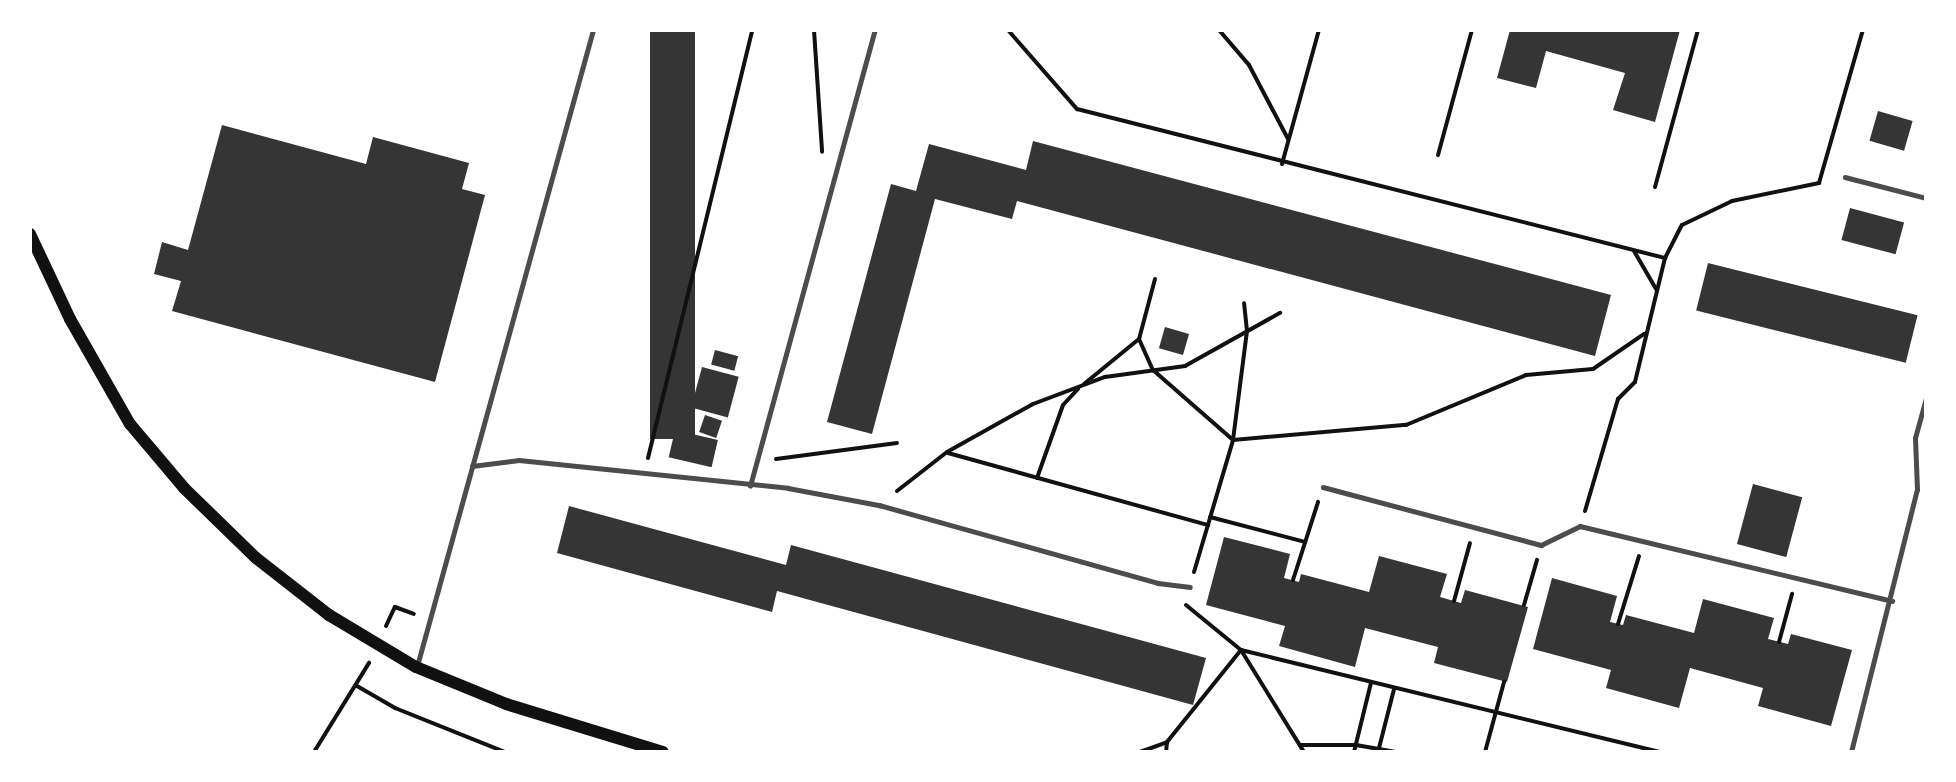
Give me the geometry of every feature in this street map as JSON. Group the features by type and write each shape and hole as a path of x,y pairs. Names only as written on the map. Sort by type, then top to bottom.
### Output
{"main road":[{"path":"30,234 70,319 138,433 184,488 256,558 329,615 377,646 416,667 507,704 663,752"}],"lane":[{"path":"416,667 432,620 472,465 593,30"},
{"path":"750,486 875,30"},
{"path":"1845,177 1926,198"},
{"path":"1851,752 1892,602 1917,490 1916,438 1926,398"},
{"path":"472,465 519,460 750,486 788,488 879,505 1158,583 1190,587"},
{"path":"1323,487 1541,546 1580,526 1892,602"}],"path":[{"path":"644,474 752,30"},
{"path":"814,30 822,161"},
{"path":"1008,30 1077,109 1282,164 1665,258"},
{"path":"1219,30 1249,65 1289,140"},
{"path":"1282,164 1319,30"},
{"path":"1438,155 1472,30"},
{"path":"1655,187 1698,30"},
{"path":"1580,526 1618,399 1635,382 1644,334 1665,258 1682,225 1732,201 1819,183 1863,30"},
{"path":"1633,250 1657,289"},
{"path":"1155,279 1140,339 1153,370 1233,440 1406,425 1526,375 1593,369 1644,334"},
{"path":"1190,587 1233,440 1247,331 1244,303"},
{"path":"879,505 947,452 1033,404 1105,377 1185,366 1280,313"},
{"path":"1037,478 1063,405 1080,387 1140,339"},
{"path":"756,461 897,443"},
{"path":"947,452 1208,525"},
{"path":"1293,580 1323,487"},
{"path":"1210,517 1305,542"},
{"path":"1454,601 1474,527"},
{"path":"1618,624 1643,541"},
{"path":"1524,606 1541,546"},
{"path":"1779,642 1796,578"},
{"path":"1158,583 1241,650 1304,752"},
{"path":"314,752 357,686 395,608 432,620"},
{"path":"1241,650 1495,714 1661,752"},
{"path":"1140,752 1167,742 1241,650"},
{"path":"1485,752 1504,682"},
{"path":"1354,752 1371,683"},
{"path":"357,686 395,708 505,752"},
{"path":"1378,750 1394,689"},
{"path":"1166,752 1167,742"},
{"path":"1300,745 1356,746 1394,752"}],"building":[{"path":"650,30 695,30 695,439 650,439"},
{"path":"1510,30 1680,30 1655,122 1613,110 1625,73 1546,51 1536,88 1497,78"},
{"path":"1878,111 1913,121 1904,151 1869,141"},
{"path":"222,125 366,164 373,137 469,163 462,189 485,195 435,382 172,311 181,281 154,274 162,242 188,250"},
{"path":"1033,141 1611,295 1595,356 1017,201 1012,219 935,199 872,434 827,422 891,184 916,191 929,144 1026,170"},
{"path":"1850,208 1904,222 1896,254 1841,240"},
{"path":"1708,263 1918,315 1906,363 1696,311"},
{"path":"1165,327 1189,334 1183,355 1159,348"},
{"path":"715,350 738,356 734,371 711,364"},
{"path":"702,367 739,377 728,417 691,408"},
{"path":"705,415 722,421 716,438 699,432"},
{"path":"675,430 718,440 712,467 669,457"},
{"path":"1753,484 1802,497 1786,557 1737,544"},
{"path":"569,506 786,565 791,545 1206,658 1193,705 777,591 772,612 557,553"},
{"path":"1224,537 1290,554 1284,578 1299,582 1301,574 1369,592 1379,556 1447,574 1440,597 1461,603 1465,590 1528,607 1507,682 1434,663 1438,647 1365,628 1355,667 1279,646 1285,626 1206,605"},
{"path":"1552,578 1617,596 1610,622 1623,625 1626,615 1694,633 1703,599 1774,618 1768,639 1788,644 1791,634 1852,650 1831,726 1758,706 1763,688 1690,668 1679,708 1606,688 1611,670 1533,649"}]}
